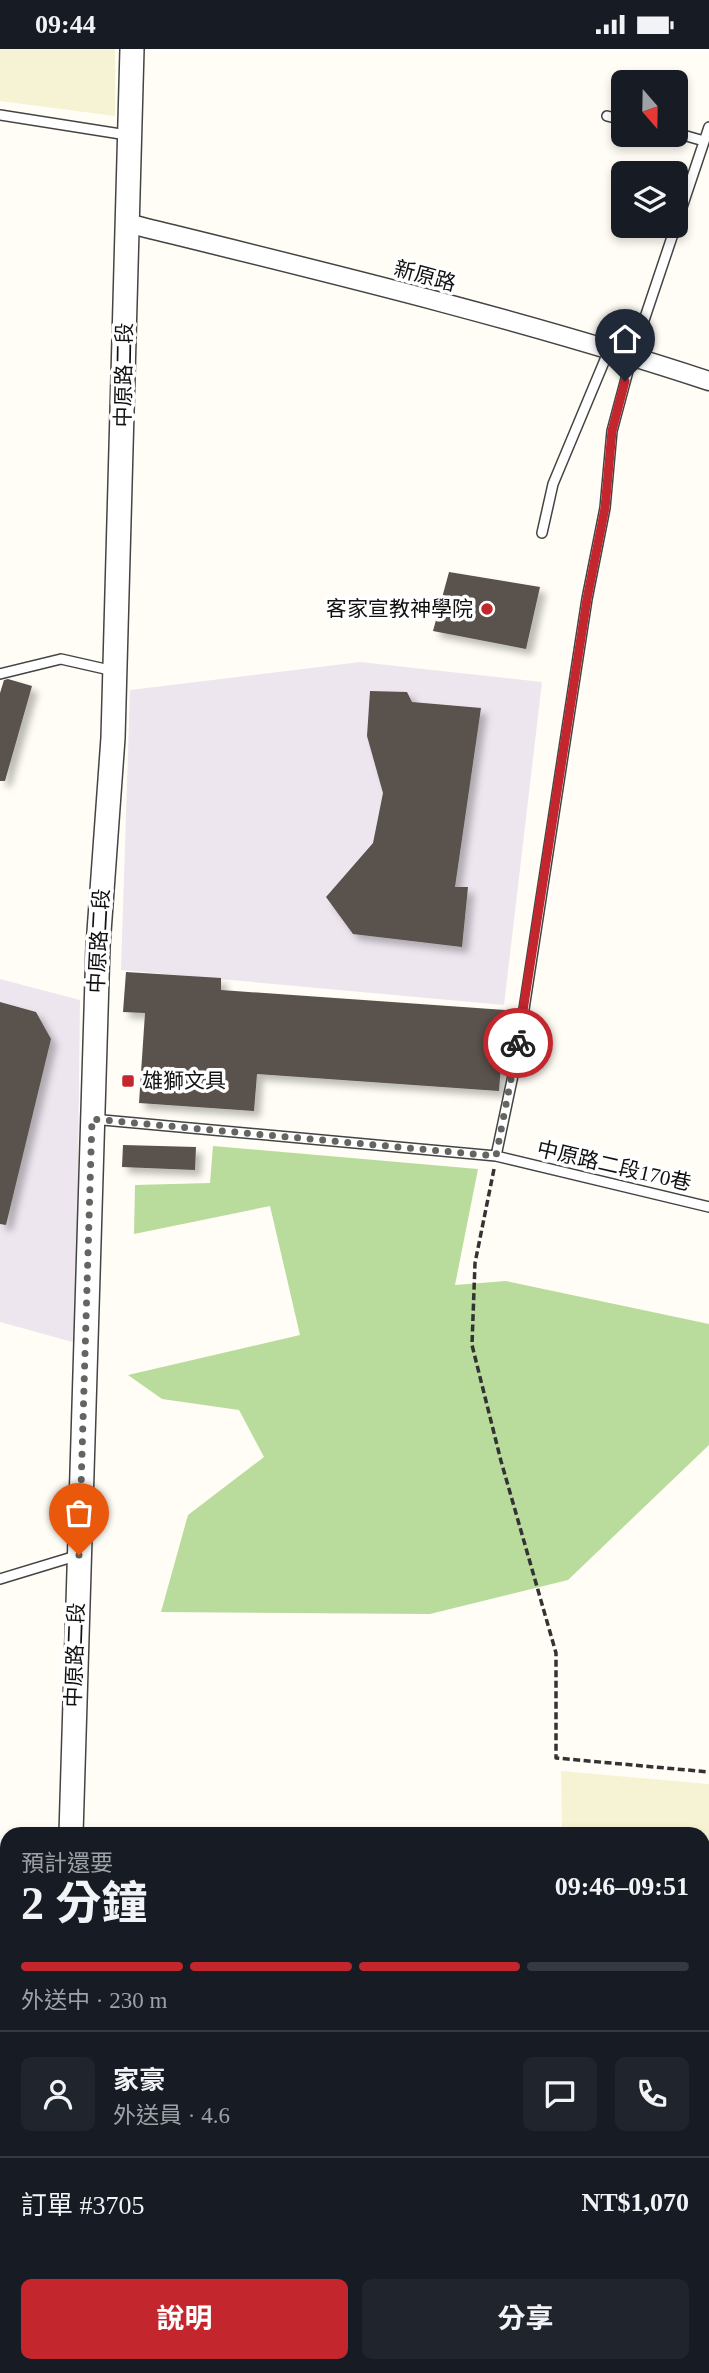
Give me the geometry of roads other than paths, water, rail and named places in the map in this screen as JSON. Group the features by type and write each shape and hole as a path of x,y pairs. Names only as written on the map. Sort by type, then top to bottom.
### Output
{"street":[{"name":"中原路二段","path":"71,1827 98,946 115,671 132,49"},
{"name":"新原路","path":"126,223 292,264 632,356 709,381"}],"lane":[{"path":"0,114 129,136"},
{"path":"607,116 611,117"},
{"path":"496,1156 516,1061 587,599 605,508 612,431 632,356 709,127"},
{"path":"688,137 704,141"},
{"path":"542,533 553,484 609,350"},
{"path":"0,674 61,659 115,671"},
{"name":"中原路二段170巷","path":"92,1119 496,1156 709,1207"},
{"path":"0,1579 79,1555"}],"place":[{"name":"客家宣教神學院","path":"487,609"},
{"name":"雄獅文具","path":"128,1081"}]}
